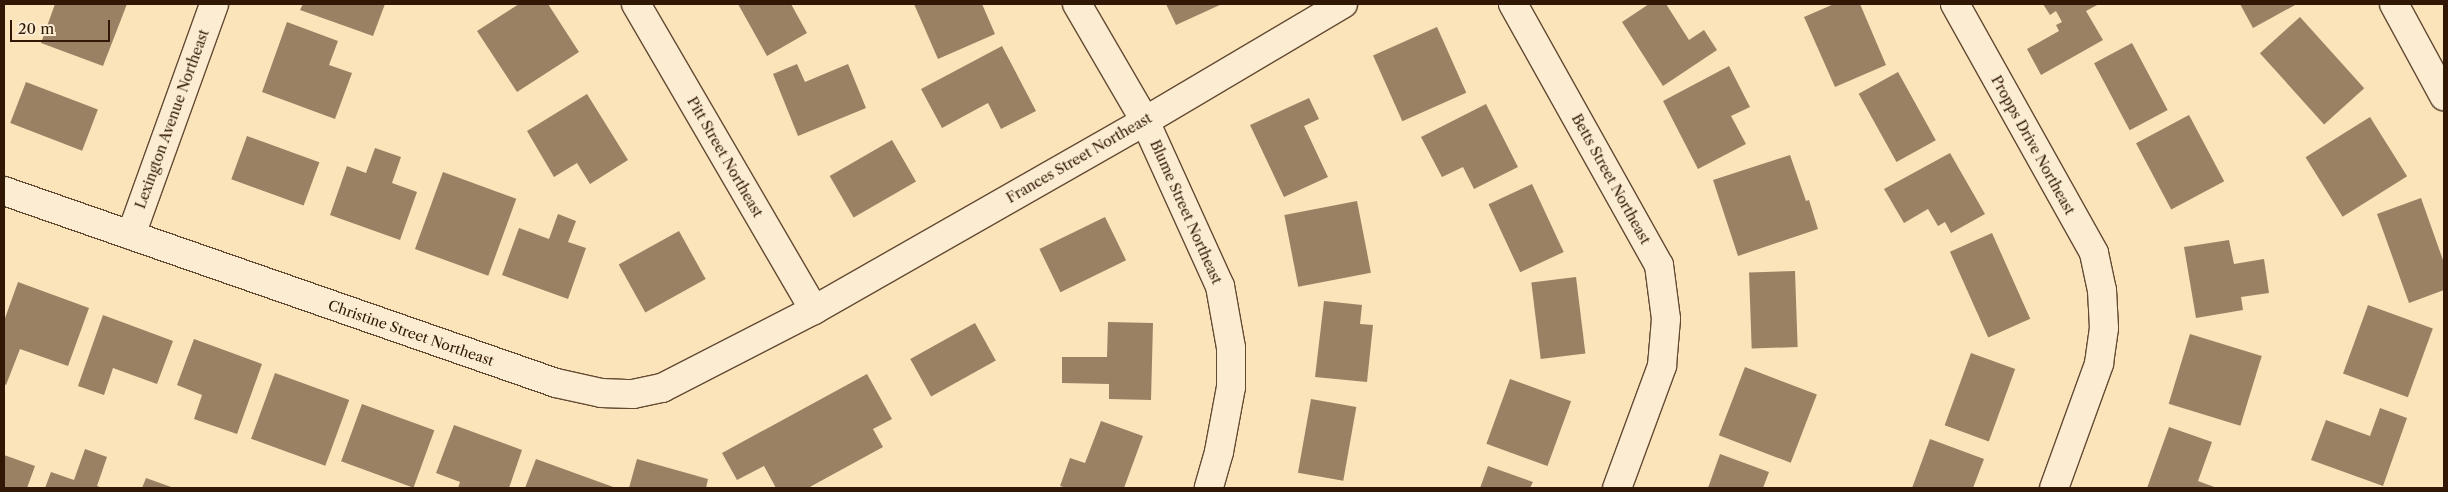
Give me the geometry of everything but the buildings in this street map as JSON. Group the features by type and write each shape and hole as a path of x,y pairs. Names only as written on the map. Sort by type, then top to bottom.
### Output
{"street":[{"name":"Lexington Avenue Northeast","path":"131,235 214,4"},
{"name":"Pitt Street Northeast","path":"636,4 814,310"},
{"name":"Blume Street Northeast","path":"1077,4 1145,121 1220,286 1231,348 1231,387 1219,452 1209,488"},
{"name":"Frances Street Northeast","path":"814,310 1145,121 1343,4"},
{"name":"Betts Street Northeast","path":"1513,4 1659,265 1666,319 1662,366 1617,488"},
{"name":"Propps Drive Northeast","path":"1955,4 2094,253 2102,290 2104,328 2099,364 2054,488"},
{"path":"2394,4 2444,96"},
{"name":"Christine Street Northeast","path":"4,191 556,383 600,393 634,394 662,388 814,310"}]}
